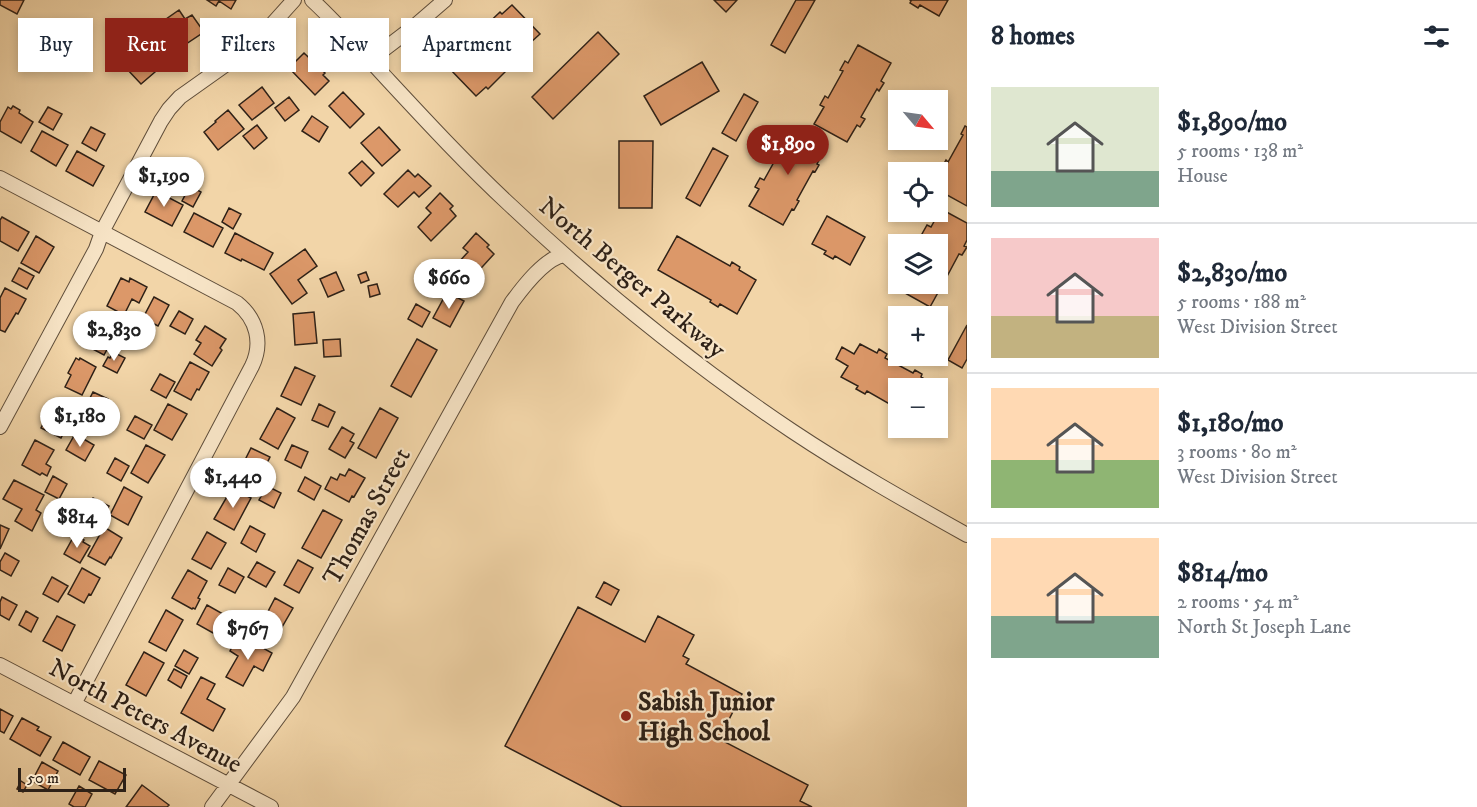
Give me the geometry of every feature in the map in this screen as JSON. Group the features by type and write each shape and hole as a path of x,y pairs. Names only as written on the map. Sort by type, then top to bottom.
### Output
{"street":[{"path":"0,427 169,109 186,93 242,53 294,0"},
{"name":"North Berger Parkway","path":"312,0 331,18"},
{"path":"389,46 445,0"},
{"name":"North Berger Parkway","path":"381,72 482,179 564,255 644,322 701,367 852,469 967,535"},
{"path":"0,178 237,303 252,320 257,333 258,343 252,366 74,704"},
{"name":"Thomas Street","path":"212,807 292,697 512,302 540,269 558,256 564,255"},
{"name":"North Peters Avenue","path":"0,665 271,807"}],"building":[{"path":"0,0 24,0 17,14 0,5"},
{"path":"207,0 236,0 231,9 219,1 216,6"},
{"path":"714,0 737,0 726,12"},
{"path":"796,0 815,0 785,53 771,45"},
{"path":"910,0 948,0 939,16 920,5 918,8 910,3"},
{"path":"512,5 525,18 494,18 500,12 502,14"},
{"path":"179,10 184,18 168,18"},
{"path":"192,15 200,26 200,35 188,43 187,18"},
{"path":"533,27 540,34 533,40"},
{"path":"598,32 619,54 553,119 532,97"},
{"path":"858,45 891,63 881,81 884,83 879,91 877,89 861,117 865,119 860,127 857,125 847,142 814,124 824,107 820,105 825,96 828,98 843,71 840,70 845,61 848,63"},
{"path":"304,53 308,57 308,72 325,73 323,75 329,81 315,95 293,72 296,72 296,61"},
{"path":"702,62 719,91 661,125 644,96"},
{"path":"130,72 155,72 141,84"},
{"path":"453,72 505,72 488,89 486,87 476,96"},
{"path":"262,87 274,103 252,120 239,105"},
{"path":"343,92 364,114 350,128 329,106"},
{"path":"744,94 758,102 736,141 722,133"},
{"path":"289,97 299,110 285,121 275,108"},
{"path":"13,106 33,122 21,143 0,131 0,122 8,107 11,109"},
{"path":"48,107 62,114 53,130 39,122"},
{"path":"228,110 244,129 218,150 204,132"},
{"path":"312,116 328,127 319,142 302,131"},
{"path":"257,125 267,138 254,149 243,136"},
{"path":"965,126 967,127 967,206 948,196 948,162 963,135 961,134"},
{"path":"91,127 105,134 96,151 82,143"},
{"path":"379,127 400,150 382,166 361,143"},
{"path":"793,127 827,145 817,164 819,165 815,172 813,171 794,210 792,209 783,225 749,206 759,189 755,187 760,178 764,180 779,153 776,151 781,143 784,144"},
{"path":"42,131 68,145 56,166 31,151"},
{"path":"619,141 653,141 652,208 619,208"},
{"path":"713,148 728,156 700,206 686,198"},
{"path":"77,151 104,166 93,186 66,171"},
{"path":"362,161 374,173 361,186 349,173"},
{"path":"408,170 415,177 418,174 431,186 419,197 414,192 398,207 384,194"},
{"path":"190,186 201,192 193,207 182,201"},
{"path":"156,191 183,205 172,226 145,212"},
{"path":"440,193 453,206 450,209 456,216 431,241 418,227 431,213 426,208"},
{"path":"229,208 241,214 233,229 222,222"},
{"path":"194,213 223,228 213,247 184,232"},
{"path":"948,213 967,223 967,240 964,246 967,247 962,255 959,254 948,275 948,234 922,234 927,225 931,227 934,222 948,222"},
{"path":"827,216 865,237 850,265 835,256 833,259 824,254 826,251 812,244"},
{"path":"2,217 29,232 18,251 0,241"},
{"path":"235,233 273,253 264,270 225,253"},
{"path":"476,233 489,245 487,247 494,254 473,277 458,263 468,252 463,248"},
{"path":"36,236 54,247 39,273 21,263"},
{"path":"677,236 730,266 732,262 740,267 739,270 756,280 737,314 720,304 718,307 710,302 711,300 658,270"},
{"path":"305,249 317,266 298,280 307,293 292,304 270,274"},
{"path":"19,268 34,276 27,289 12,281"},
{"path":"336,272 344,290 328,297 320,279"},
{"path":"366,272 369,280 361,283 358,275"},
{"path":"121,278 129,282 130,278 147,287 139,303 132,299 124,315 107,306"},
{"path":"377,284 380,294 370,297 368,286"},
{"path":"5,288 26,299 5,332 0,330 0,298"},
{"path":"447,292 464,301 450,327 433,318"},
{"path":"907,294 937,294 931,306"},
{"path":"154,297 169,305 158,326 143,318"},
{"path":"416,304 430,312 422,327 408,319"},
{"path":"179,311 193,319 185,334 170,326"},
{"path":"314,312 317,343 295,345 293,314"},
{"path":"100,318 119,327 104,355 87,346"},
{"path":"967,325 967,359 962,368 948,360"},
{"path":"205,326 226,339 212,366 194,354 201,343 196,340"},
{"path":"340,339 341,356 324,357 323,340"},
{"path":"417,339 437,350 411,397 391,386"},
{"path":"860,344 877,353 879,349 887,354 885,358 888,360 888,366 900,366 913,373 915,370 922,374 923,378 888,378 888,403 867,391 865,394 856,389 858,386 841,377 848,366 836,359 842,347 854,354"},
{"path":"113,352 125,358 117,373 103,366"},
{"path":"76,358 96,367 82,395 65,387 71,375 68,373"},
{"path":"190,362 209,372 191,400 174,391"},
{"path":"295,367 315,376 301,405 281,396"},
{"path":"160,374 175,382 166,398 151,390"},
{"path":"93,392 108,399 101,416 85,408"},
{"path":"54,402 74,412 61,438 41,428"},
{"path":"168,404 187,414 172,440 154,430"},
{"path":"319,404 335,412 328,427 312,420"},
{"path":"277,408 295,418 278,449 260,439"},
{"path":"380,408 398,418 376,458 358,448"},
{"path":"135,416 152,425 144,439 127,430"},
{"path":"342,427 354,434 350,441 354,443 345,458 329,449"},
{"path":"75,434 94,445 85,461 66,450"},
{"path":"35,440 54,450 46,464 51,467 47,476 42,473 40,475 22,465"},
{"path":"146,445 165,455 148,483 131,473"},
{"path":"292,445 308,452 301,468 285,460"},
{"path":"251,448 270,457 256,485 237,476"},
{"path":"115,458 129,466 121,481 107,473"},
{"path":"349,469 365,478 349,502 325,489 331,477 337,480 340,474 345,476"},
{"path":"53,476 67,484 59,499 45,492"},
{"path":"305,477 321,486 314,500 298,491"},
{"path":"14,480 44,495 36,510 41,513 32,531 15,521 22,509 3,499"},
{"path":"267,486 281,493 274,508 259,500"},
{"path":"124,487 142,497 128,525 110,515"},
{"path":"232,488 251,498 234,530 214,519"},
{"path":"93,498 109,506 101,522 85,514"},
{"path":"323,510 342,520 321,558 302,548"},
{"path":"0,525 9,529 0,549"},
{"path":"250,526 265,534 256,552 241,543"},
{"path":"104,527 122,538 105,565 88,556"},
{"path":"207,532 226,543 211,569 192,559"},
{"path":"75,534 90,546 80,563 64,554"},
{"path":"5,553 19,561 11,576 0,570 0,562"},
{"path":"298,560 313,568 299,593 284,585"},
{"path":"257,562 275,572 266,587 248,577"},
{"path":"82,568 100,578 84,603 68,594"},
{"path":"228,568 244,577 235,593 219,585"},
{"path":"188,570 207,581 195,609 172,598"},
{"path":"52,577 68,586 58,602 43,594"},
{"path":"604,582 619,590 611,605 596,597"},
{"path":"2,597 17,605 9,620 0,615"},
{"path":"275,598 293,608 278,634 261,625"},
{"path":"207,605 223,614 213,633 197,624"},
{"name":"Sabish Junior High School","path":"578,607 645,642 658,616 694,635 683,656 689,659 686,664 742,694 719,739 808,785 800,801 812,807 622,807 505,746"},
{"path":"166,610 183,620 166,651 149,642"},
{"path":"26,611 38,618 31,632 19,625"},
{"path":"241,614 255,621 248,635 234,627"},
{"path":"57,616 75,625 62,651 43,641"},
{"path":"247,639 272,653 263,671 254,666 243,686 226,677 238,656 230,651 234,643 242,647"},
{"path":"184,650 198,658 189,674 175,666"},
{"path":"144,652 164,663 146,696 126,685"},
{"path":"174,669 187,676 181,688 168,680"},
{"path":"201,677 215,684 207,699 225,709 213,731 181,713"},
{"path":"0,709 13,716 4,733 0,731"},
{"path":"22,718 39,727 37,730 51,737 40,756 10,739"},
{"path":"63,742 90,757 80,775 53,760"},
{"path":"99,761 126,775 115,794 89,780"},
{"path":"42,762 58,771 48,790 32,781"},
{"path":"21,781 27,785 23,792 17,789"},
{"path":"142,785 169,805 167,807 126,807"},
{"path":"79,786 92,794 85,807 74,807 69,804"}],"place":[{"name":"Sabish Junior High School","path":"626,716"}]}
